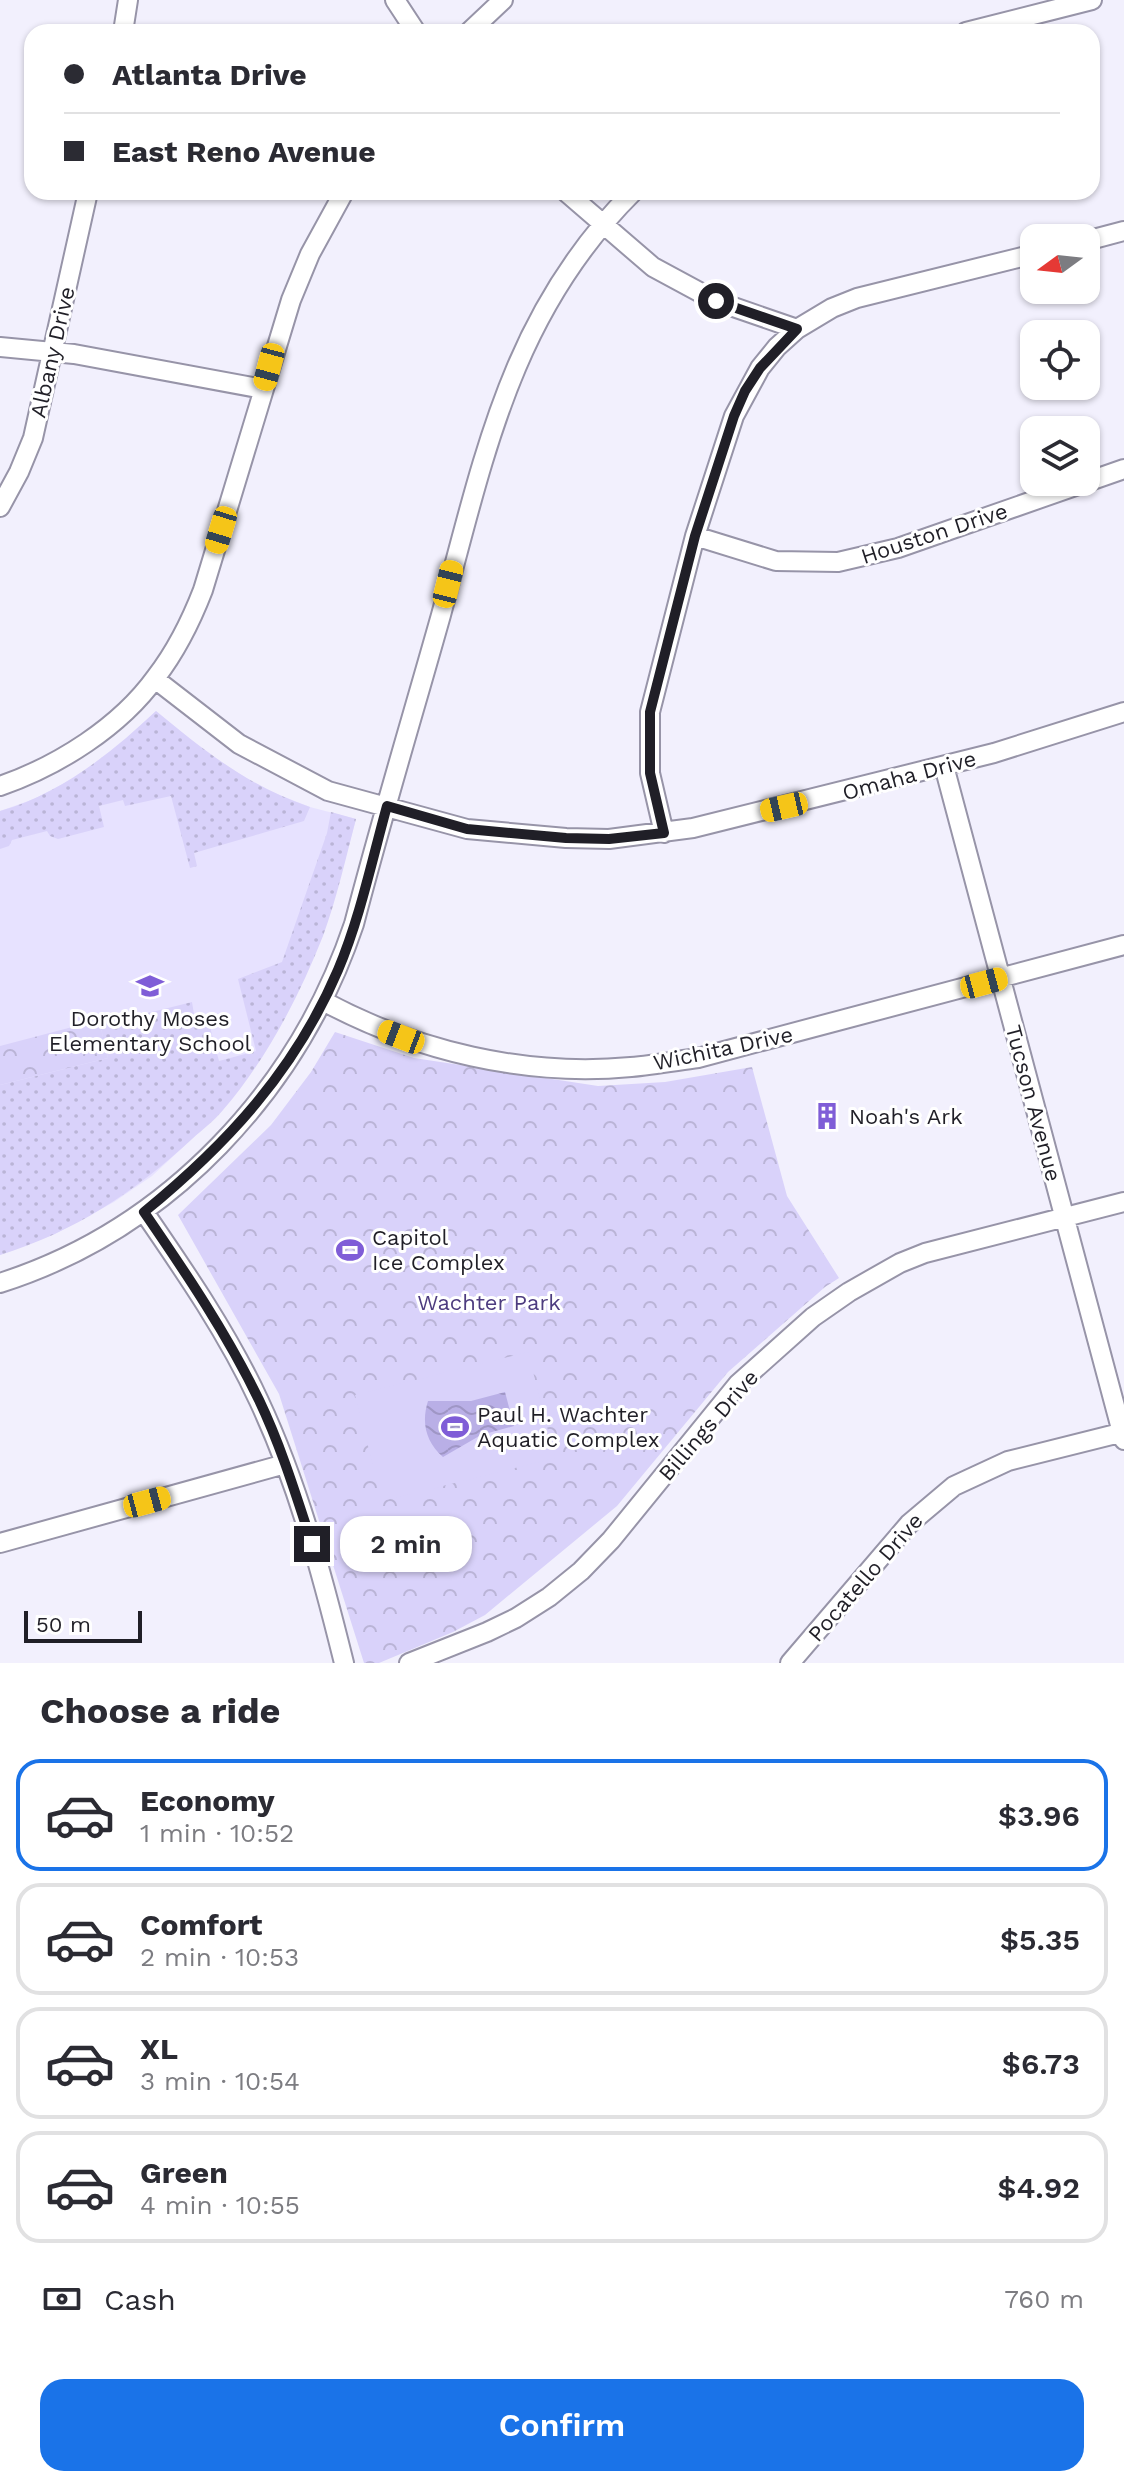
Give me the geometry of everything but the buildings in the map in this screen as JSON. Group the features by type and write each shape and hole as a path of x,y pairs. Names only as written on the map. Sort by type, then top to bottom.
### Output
{"street":[{"path":"124,24 128,0"},
{"path":"395,0 411,24"},
{"path":"478,24 503,0"},
{"path":"998,24 1092,0"},
{"name":"Albany Drive","path":"0,507 33,438 86,200"},
{"path":"0,786 44,767 83,744 117,717 155,679 183,635 203,590 291,300 310,254 340,200"},
{"path":"575,200 637,256 684,286 716,301 797,329"},
{"path":"0,1283 64,1259 144,1212 196,1169 241,1123 277,1079 323,1001 350,936 492,428 516,366 545,308 580,251 626,200"},
{"path":"1100,237 1124,231"},
{"path":"664,833 650,773 650,712 695,536 745,391 760,368 797,329 832,308 857,298 1020,257"},
{"path":"0,347 53,350 263,389"},
{"name":"Houston Drive","path":"695,536 776,561 838,562 898,548 1124,469"},
{"name":"Omaha Drive","path":"155,679 206,720 252,751 328,791 467,829 566,838 609,839 664,833 814,800 944,766 1124,712"},
{"name":"Tucson Avenue","path":"944,766 1123,1435"},
{"name":"Wichita Drive","path":"323,1001 358,1020 446,1050 537,1066 629,1067 698,1058 1124,945"},
{"name":"Billings Drive","path":"409,1663 516,1618 581,1571 611,1540 738,1384 813,1317 849,1292 900,1263 925,1253 1124,1202"},
{"path":"144,1212 207,1305 259,1400 285,1464 321,1571 344,1663"},
{"name":"Pocatello Drive","path":"790,1663 909,1524 954,1486 1008,1461 1123,1435"},
{"path":"0,1543 285,1464"}],"shaded area":[{"name":"Dorothy Moses Elementary School","path":"156,711 207,753 262,788 310,807 356,819 333,903 323,935 291,1006 263,1056 222,1111 152,1176 114,1202 55,1234 0,1255 0,811 34,799 74,778 117,747"}],"green space":[{"path":"156,711 210,754 247,778 310,807 304,821 194,853 197,866 190,868 171,796 125,806 123,800 99,806 104,827 58,839 47,831 12,840 9,846 0,849 0,811 22,804 64,783 121,742"},
{"path":"331,812 356,819 328,922 292,1005 239,1091 212,1122 126,1193 53,1235 0,1255 0,1085 108,1058 100,1025 192,1002 194,1014 207,1016 219,1061 256,1051 238,979 282,962 327,833"},
{"path":"99,1020 108,1058 0,1085 0,1046"},
{"name":"Wachter Park","path":"335,1032 414,1058 598,1086 665,1082 752,1067 787,1196 839,1278 728,1372 617,1506 485,1615 379,1663 364,1663 279,1394 178,1215 271,1125 311,1072"},
{"name":"Paul H. Wachter Aquatic Complex","path":"528,1352 555,1458 382,1501 355,1395"}],"water":[{"path":"505,1392 514,1426 481,1435 443,1457 432,1445 426,1432 428,1401 471,1401"}],"place":[{"name":"Dorothy Moses Elementary School","path":"150,986"},
{"name":"Noah's Ark","path":"827,1116"},
{"name":"Capitol Ice Complex","path":"350,1250"},
{"name":"Paul H. Wachter Aquatic Complex","path":"455,1427"}],"route":[{"path":"312,1544 294,1488 259,1400 207,1305 144,1212 196,1169 241,1123 277,1079 308,1029 337,973 346,948 387,806 467,829 609,839 664,833 650,773 650,712 695,536 745,391 777,347 797,329 716,301"}]}
